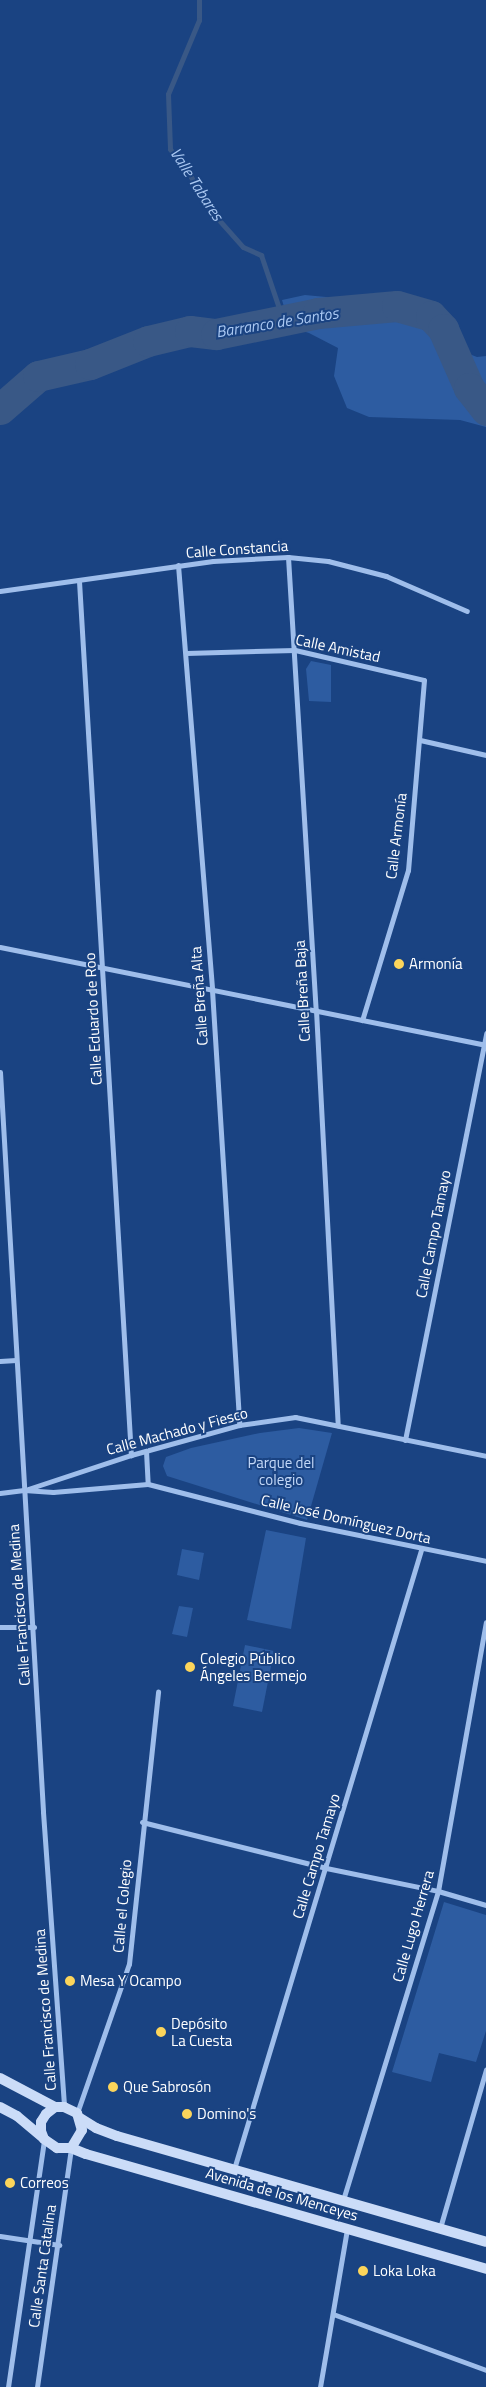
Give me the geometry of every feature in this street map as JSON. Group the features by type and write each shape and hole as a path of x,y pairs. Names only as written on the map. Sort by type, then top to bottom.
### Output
{"main road":[{"path":"0,2078 78,2116 82,2130 71,2148 57,2148 17,2116 0,2107"},
{"path":"44,2139 41,2131 41,2122 46,2114 59,2107"},
{"name":"Avenida de los Menceyes","path":"78,2116 96,2128 118,2136 486,2242"},
{"name":"Avenida de los Menceyes","path":"71,2148 86,2154 486,2269"}],"street":[{"name":"Calle Constancia","path":"0,591 213,560 288,557 328,561 386,576 467,611"},
{"name":"Calle Breña Baja","path":"288,557 316,1010 338,1425"},
{"name":"Calle Breña Alta","path":"178,565 212,990 238,1425"},
{"name":"Calle Eduardo de Roo","path":"79,581 130,1455"},
{"name":"Calle Amistad","path":"186,653 295,650 424,680"},
{"name":"Calle Armonía","path":"362,1020 408,870 424,680"},
{"path":"420,740 486,755"},
{"path":"0,947 485,1045"},
{"name":"Calle Campo Tamayo","path":"405,1440 485,1045 486,1032"},
{"name":"Calle Francisco de Medina","path":"0,1072 2,1153 34,1626 59,2107"},
{"path":"0,1361 16,1360"},
{"name":"Calle Machado y Fiesco","path":"24,1490 130,1455 238,1425 295,1417 486,1456"},
{"path":"146,1451 148,1484"},
{"name":"Calle José Domínguez Dorta","path":"24,1490 54,1492 148,1484 300,1523 421,1550 486,1561"},
{"path":"0,1493 24,1490"},
{"name":"Calle Campo Tamayo","path":"234,2169 421,1550"},
{"name":"Calle Lugo Herrera","path":"342,2200 438,1890 486,1622"},
{"path":"0,1627 34,1626"},
{"name":"Calle el Colegio","path":"78,2116 129,1964 142,1822 158,1692"},
{"path":"142,1822 326,1868 438,1890 486,1905"},
{"path":"440,2228 486,2070"},
{"name":"Calle Santa Catalina","path":"8,2387 44,2139"},
{"name":"Calle Santa Catalina","path":"37,2387 59,2245 71,2148"},
{"path":"320,2387 346,2228"},
{"path":"0,2236 59,2245"},
{"path":"332,2314 486,2370"}],"green space":[{"path":"305,295 326,297 411,319 431,329 441,343 477,357 486,356 486,427 460,420 369,417 347,408 334,376 338,348 309,333 290,327 282,300"},
{"path":"311,661 331,665 331,702 309,701 306,669"},
{"name":"Parque del colegio","path":"299,1428 332,1433 307,1520 167,1476 163,1466 166,1457 191,1448 260,1433"},
{"path":"266,1530 306,1538 291,1629 247,1620"},
{"path":"182,1549 204,1553 199,1580 177,1575"},
{"path":"179,1606 193,1608 187,1637 172,1634"},
{"path":"245,1645 274,1651 262,1712 233,1706"},
{"path":"444,1902 486,1915 486,2031 476,2062 439,2053 431,2082 392,2072"}],"waterway":[{"name":"Valle Tabares","path":"199,0 199,20 168,94 170,149 191,177 211,211 243,247 261,255 283,320"},
{"name":"Barranco de Santos","path":"0,409 38,376 90,364 148,341 190,331 216,334 318,313 397,306 431,316 443,329 469,388 486,410"}],"place":[{"name":"Armonía","path":"399,964"},
{"name":"Colegio Público Ángeles Bermejo","path":"190,1667"},
{"name":"Mesa Y Ocampo","path":"70,1981"},
{"name":"Depósito La Cuesta","path":"161,2032"},
{"name":"Que Sabrosón","path":"113,2087"},
{"name":"Domino's","path":"187,2114"},
{"name":"Correos","path":"10,2183"},
{"name":"Loka Loka","path":"363,2271"}]}
